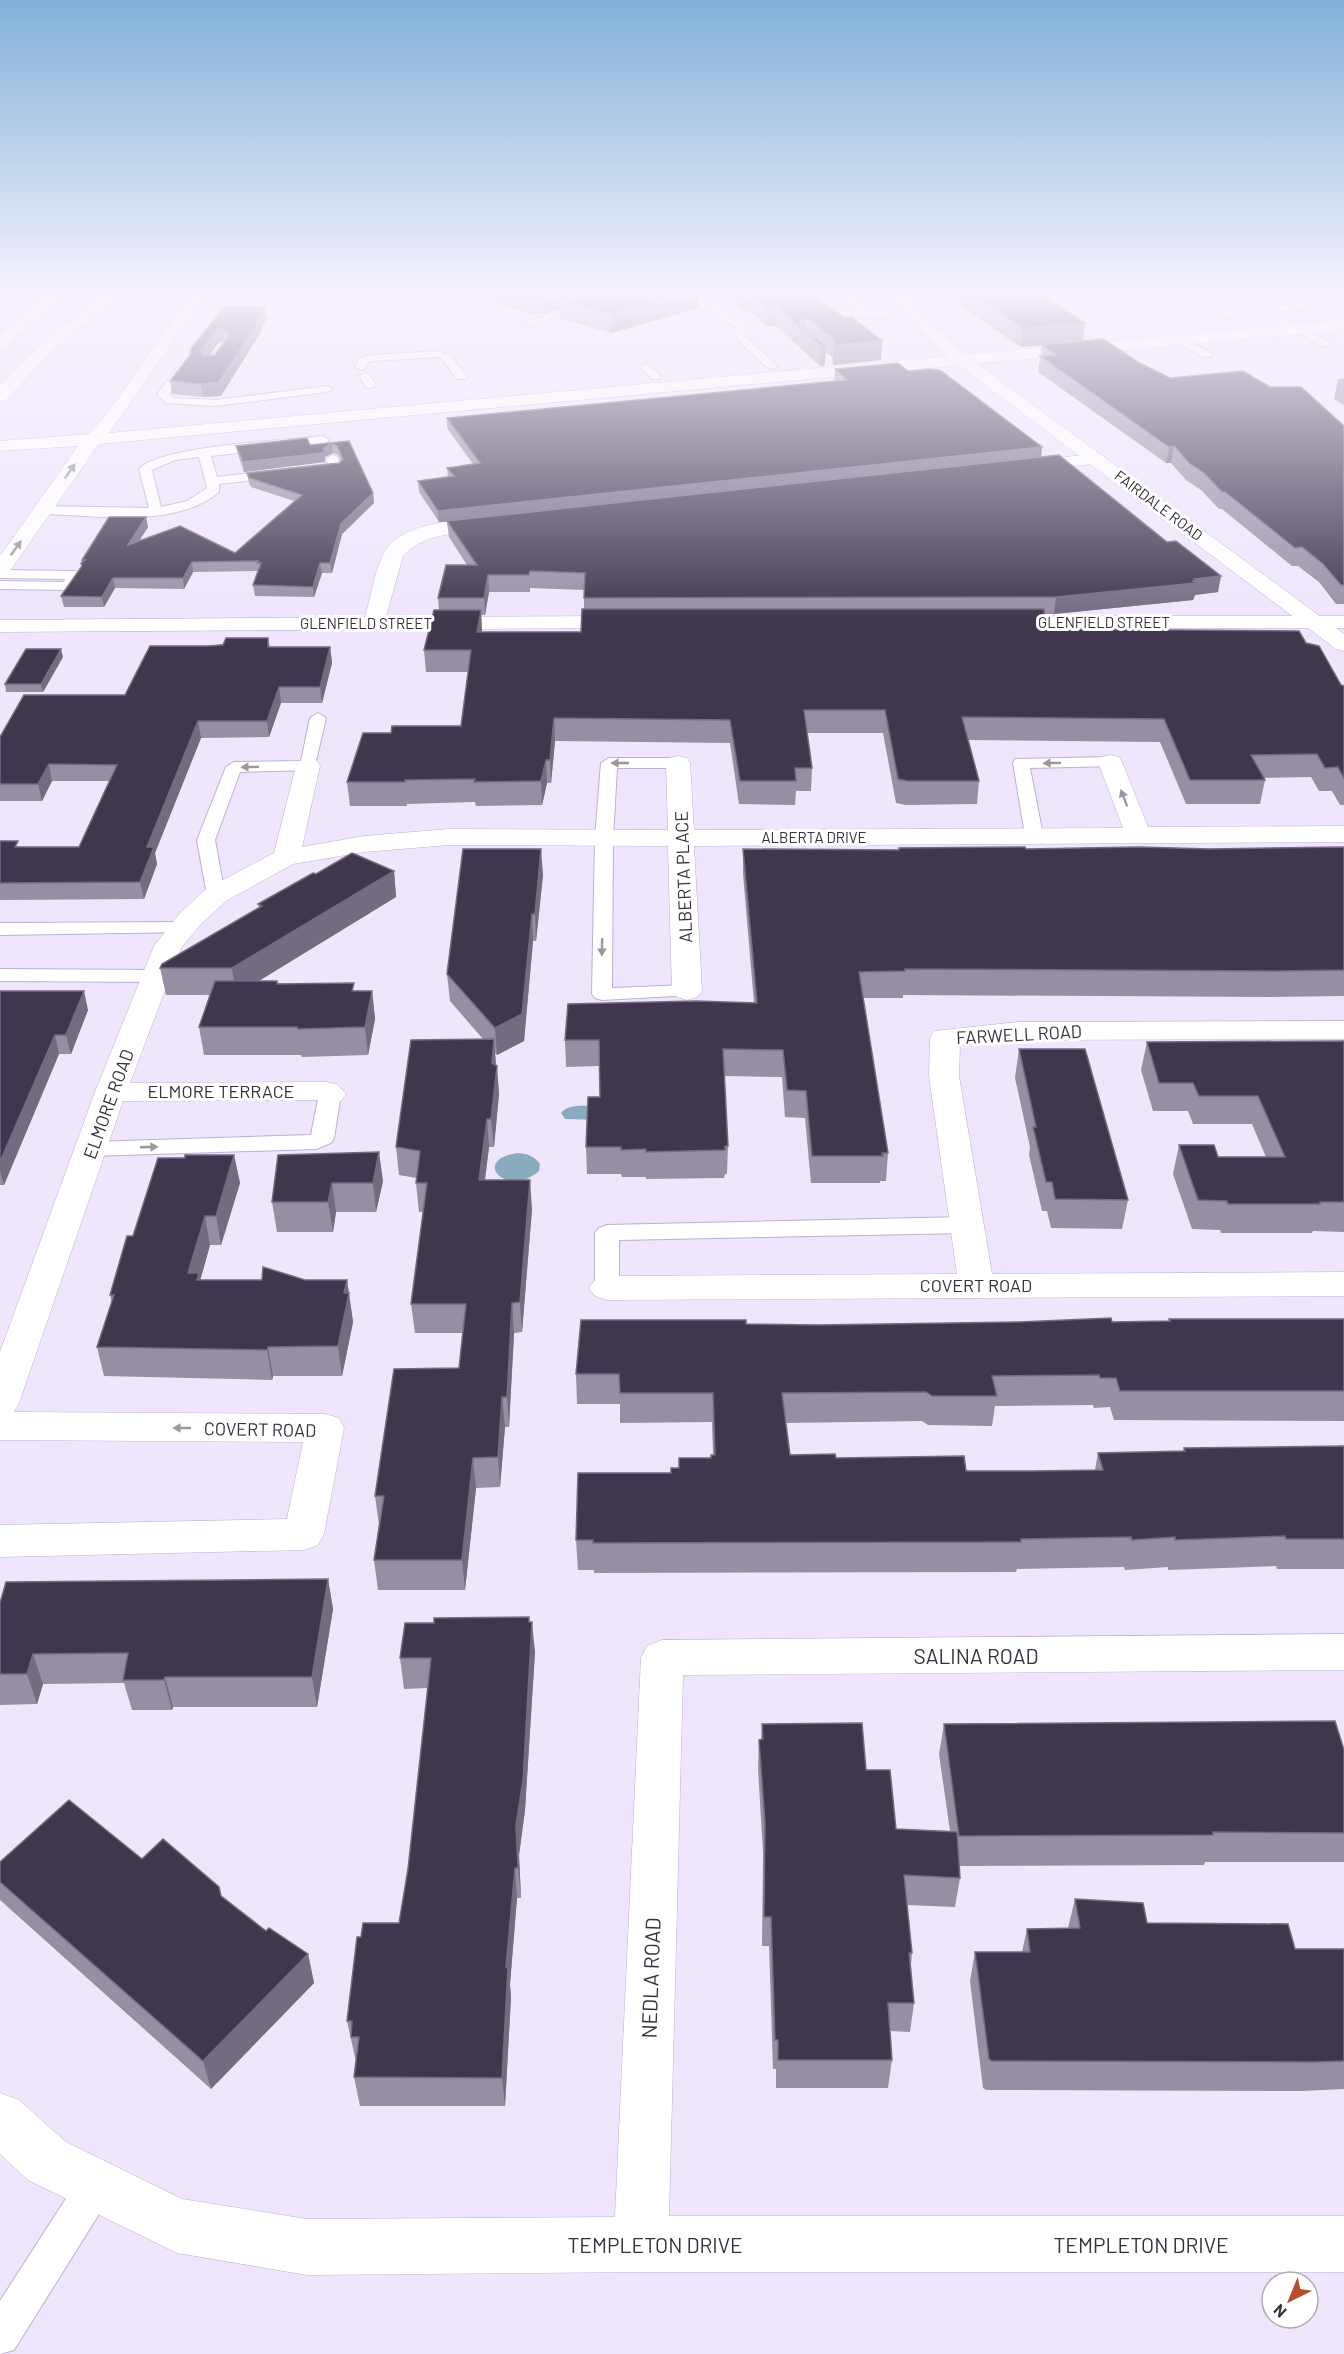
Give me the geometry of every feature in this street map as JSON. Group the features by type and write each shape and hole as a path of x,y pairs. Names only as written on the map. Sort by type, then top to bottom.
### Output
{"main road":[{"path":"0,572 122,402"},
{"path":"0,446 100,433 425,402"},
{"path":"0,434 209,430 301,415 321,419 459,402"},
{"name":"FAIRDALE ROAD","path":"1020,402 1344,644"},
{"path":"1004,469 1097,459"},
{"path":"374,623 393,555 400,545 424,533 513,521"},
{"name":"GLENFIELD STREET","path":"0,626 646,622"},
{"name":"GLENFIELD STREET","path":"979,622 1344,622"},
{"path":"1110,762 1138,834"},
{"name":"ALBERTA PLACE","path":"678,763 687,991"},
{"path":"286,857 308,766"},
{"name":"ALBERTA DRIVE","path":"286,857 411,838 1344,834"},
{"name":"ELMORE ROAD","path":"2,1392 111,1092 168,946 182,928 216,895 286,857"},
{"name":"FARWELL ROAD","path":"976,1285 944,1076 945,1037 1018,1031 1344,1030"},
{"name":"ELMORE TERRACE","path":"111,1092 326,1091 330,1094"},
{"name":"COVERT ROAD","path":"607,1288 1344,1284"},
{"name":"COVERT ROAD","path":"0,1426 325,1428 304,1534 0,1541"},
{"name":"SALINA ROAD","path":"660,1712 662,1658 1344,1652"},
{"name":"NEDLA ROAD","path":"640,2244 660,1712"},
{"name":"TEMPLETON DRIVE","path":"0,2119 47,2161 177,2226 307,2247 640,2244 1344,2244"}],"lane":[{"path":"189,402 224,402"},
{"path":"296,443 307,437 310,431 301,415"},
{"path":"212,481 336,467 323,440 325,432 321,419"},
{"path":"204,452 219,444 219,438 209,430"},
{"path":"156,511 145,469 158,461 174,456 204,452 323,440"},
{"path":"43,510 156,511 182,507 201,500 214,489 204,452"},
{"path":"0,572 75,575 68,586 0,585"},
{"path":"216,895 206,840 234,768 308,766 318,718"},
{"path":"1034,835 1021,763 1110,762"},
{"path":"678,763 609,763 604,838 602,994 687,991"},
{"path":"0,929 182,928"},
{"path":"0,975 156,976"},
{"path":"91,1149 316,1142 323,1138 330,1094"},
{"path":"607,1288 607,1233 966,1225"},
{"path":"0,2336 96,2186"}],"water":[{"path":"575,1106 604,1106 601,1120 565,1119 561,1113"},
{"path":"518,1153 535,1159 540,1164 539,1171 527,1179 516,1181 498,1175 495,1169 496,1163 504,1157"}],"building":[{"path":"617,402 982,402 1042,447 438,511 418,481 454,476 447,468 480,463 447,418"},
{"path":"1105,402 1317,402 1344,426 1344,585 1341,585 1323,564 1302,547 1295,548 1225,492 1222,492 1204,473 1189,463 1174,446 1169,447"},
{"path":"307,438 310,445 349,441 373,493 341,524 330,563 320,563 313,587 253,585 261,563 257,563 258,561 192,562 183,578 113,578 102,597 61,596 82,566 81,563 85,560 82,560 109,517 146,517 128,545 180,526 235,553 302,495 249,478 247,473 339,463 343,459 337,446 332,443 324,448 324,453 243,462 236,446"},
{"path":"1059,455 1167,542 1176,541 1221,576 1195,579 1197,580 1193,581 1196,583 1056,597 584,598 585,573 530,571 529,575 488,575 484,598 438,598 446,565 477,565 447,521"},
{"path":"582,609 1044,609 1045,629 1299,631 1306,643 1319,646 1341,685 1344,686 1344,779 1338,767 1325,768 1317,754 1251,755 1265,780 1190,780 1164,719 962,717 979,781 908,781 898,779 885,710 804,710 812,768 795,768 796,781 740,781 730,720 554,718 550,760 546,760 541,781 474,782 475,779 347,782 363,733 391,733 392,726 461,726 471,650 424,650 434,610 481,610 477,632 581,632"},
{"path":"226,638 268,638 268,647 330,647 320,687 279,687 267,721 198,721 147,847 154,847 140,882 0,883 0,841 18,841 15,847 79,847 117,765 49,764 38,784 0,784 0,737 24,695 125,695 150,646 223,645"},
{"path":"26,649 61,649 41,684 5,684"},
{"path":"1025,847 1026,849 1139,847 1210,849 1344,847 1344,970 905,969 905,971 859,972 888,1153 882,1153 883,1156 812,1156 806,1091 787,1090 783,1050 723,1049 728,1146 725,1146 725,1150 646,1152 646,1149 621,1150 621,1147 586,1147 588,1097 600,1097 599,1040 565,1040 568,1004 696,1001 757,1003 743,849 899,850 899,848"},
{"path":"463,849 541,849 522,1014 495,1028 447,974"},
{"path":"352,853 394,871 232,968 160,968 162,964 262,906 258,904"},
{"path":"215,981 277,981 277,984 354,983 352,991 372,991 365,1027 298,1029 297,1027 199,1027"},
{"path":"0,991 84,991 66,1035 55,1035 0,1162"},
{"path":"494,1039 492,1063 497,1066 491,1119 487,1119 479,1180 530,1180 520,1302 512,1303 507,1397 502,1397 498,1457 473,1458 462,1560 374,1560 384,1496 375,1496 394,1369 459,1368 466,1304 411,1304 427,1183 416,1183 420,1151 396,1147 411,1040"},
{"path":"1344,1041 1344,1202 1228,1204 1227,1201 1198,1200 1179,1145 1214,1145 1218,1157 1285,1157 1258,1096 1199,1096 1193,1083 1159,1083 1147,1042"},
{"path":"1019,1049 1085,1049 1128,1200 1055,1199 1052,1182 1046,1182"},
{"path":"379,1152 373,1183 332,1183 328,1202 272,1202 278,1155"},
{"path":"185,1155 234,1155 216,1216 205,1216 188,1273 199,1273 197,1280 262,1280 263,1267 305,1280 347,1280 344,1293 349,1293 338,1346 268,1347 267,1350 97,1347 114,1295 110,1295 127,1236 133,1236 158,1158 185,1158"},
{"path":"1111,1318 1112,1322 1170,1321 1169,1319 1344,1319 1344,1391 1120,1391 1116,1378 1100,1378 1099,1375 992,1376 997,1396 932,1396 926,1392 782,1393 790,1455 835,1454 836,1458 964,1456 966,1471 1103,1470 1098,1453 1185,1451 1184,1448 1344,1446 1344,1539 1286,1539 1285,1536 1175,1540 1175,1537 1132,1540 1131,1537 1021,1539 1021,1542 593,1543 593,1540 576,1540 578,1473 671,1473 671,1468 679,1468 679,1458 711,1458 711,1455 715,1455 713,1393 620,1393 619,1374 576,1374 581,1320 746,1320 746,1324 818,1325 1019,1322"},
{"path":"328,1579 312,1677 165,1677 164,1680 123,1680 128,1653 33,1654 27,1674 0,1674 0,1603 6,1582"},
{"path":"529,1617 529,1622 532,1622 523,1780 516,1825 518,1868 515,1868 506,1967 508,1968 502,2078 354,2077 359,2037 351,2037 352,2021 347,2021 357,1937 361,1937 363,1923 399,1923 408,1869 431,1658 400,1658 405,1623 434,1623 434,1618"},
{"path":"1335,1721 1344,1750 1344,1833 1213,1832 1213,1835 959,1836 944,1724"},
{"path":"862,1723 866,1770 890,1770 896,1829 957,1832 960,1878 904,1875 912,1953 909,1953 914,2003 888,2003 892,2060 778,2060 778,2040 775,2040 771,1917 764,1917 765,1823 759,1740 763,1739 762,1724"},
{"path":"69,1800 142,1859 163,1839 219,1887 221,1896 266,1931 269,1928 308,1954 203,2061 0,1882 0,1862"},
{"path":"1075,1899 1143,1903 1147,1923 1288,1924 1295,1949 1344,1949 1344,2061 992,2061 989,2059 975,1952 1030,1952 1027,1929 1080,1928"}]}
